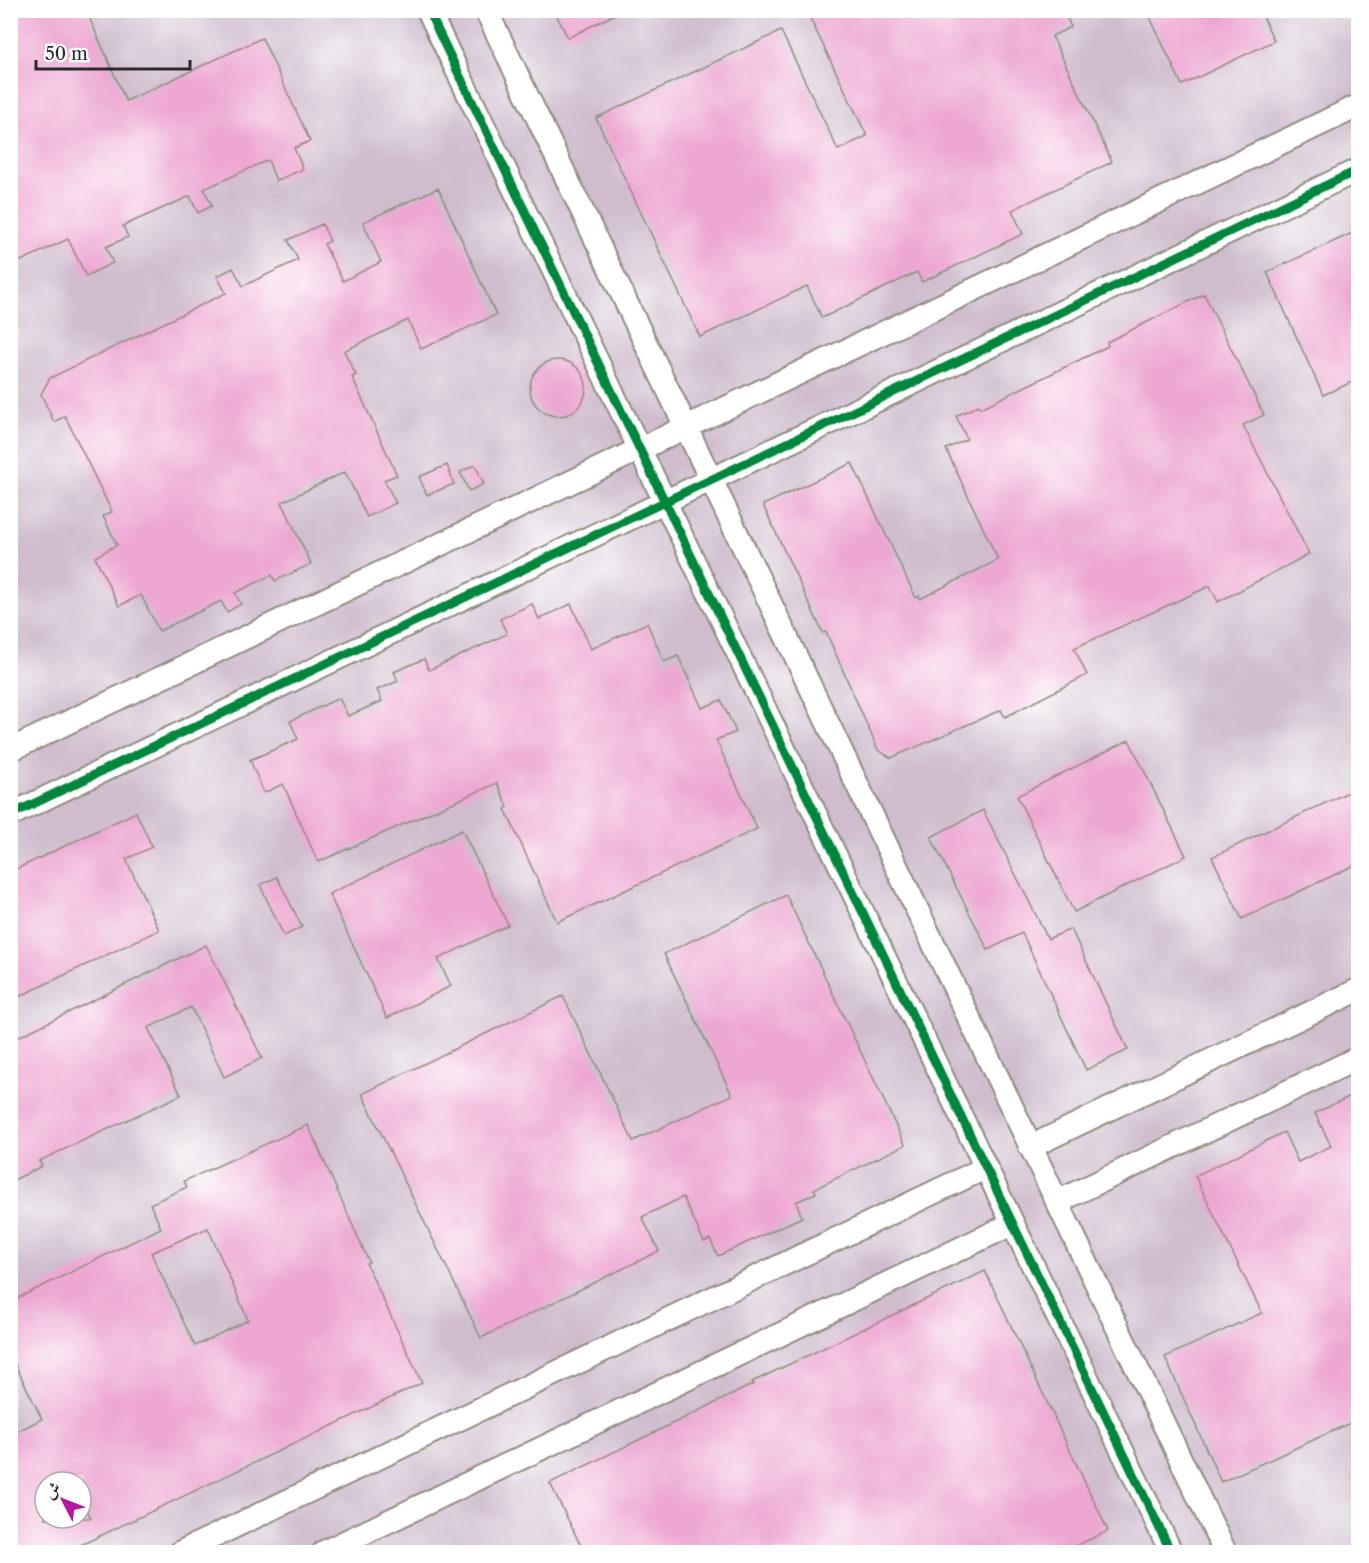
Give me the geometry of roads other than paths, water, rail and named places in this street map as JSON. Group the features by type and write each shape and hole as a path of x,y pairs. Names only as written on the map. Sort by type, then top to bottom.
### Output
{"street":[{"path":"428,10 1171,1552"},
{"path":"486,10 1225,1552"},
{"path":"10,750 1359,106"},
{"path":"10,815 1359,170"},
{"path":"1030,1147 1359,990"},
{"path":"1057,1202 1359,1058"},
{"path":"181,1552 986,1168"},
{"path":"324,1552 1012,1224"}]}
